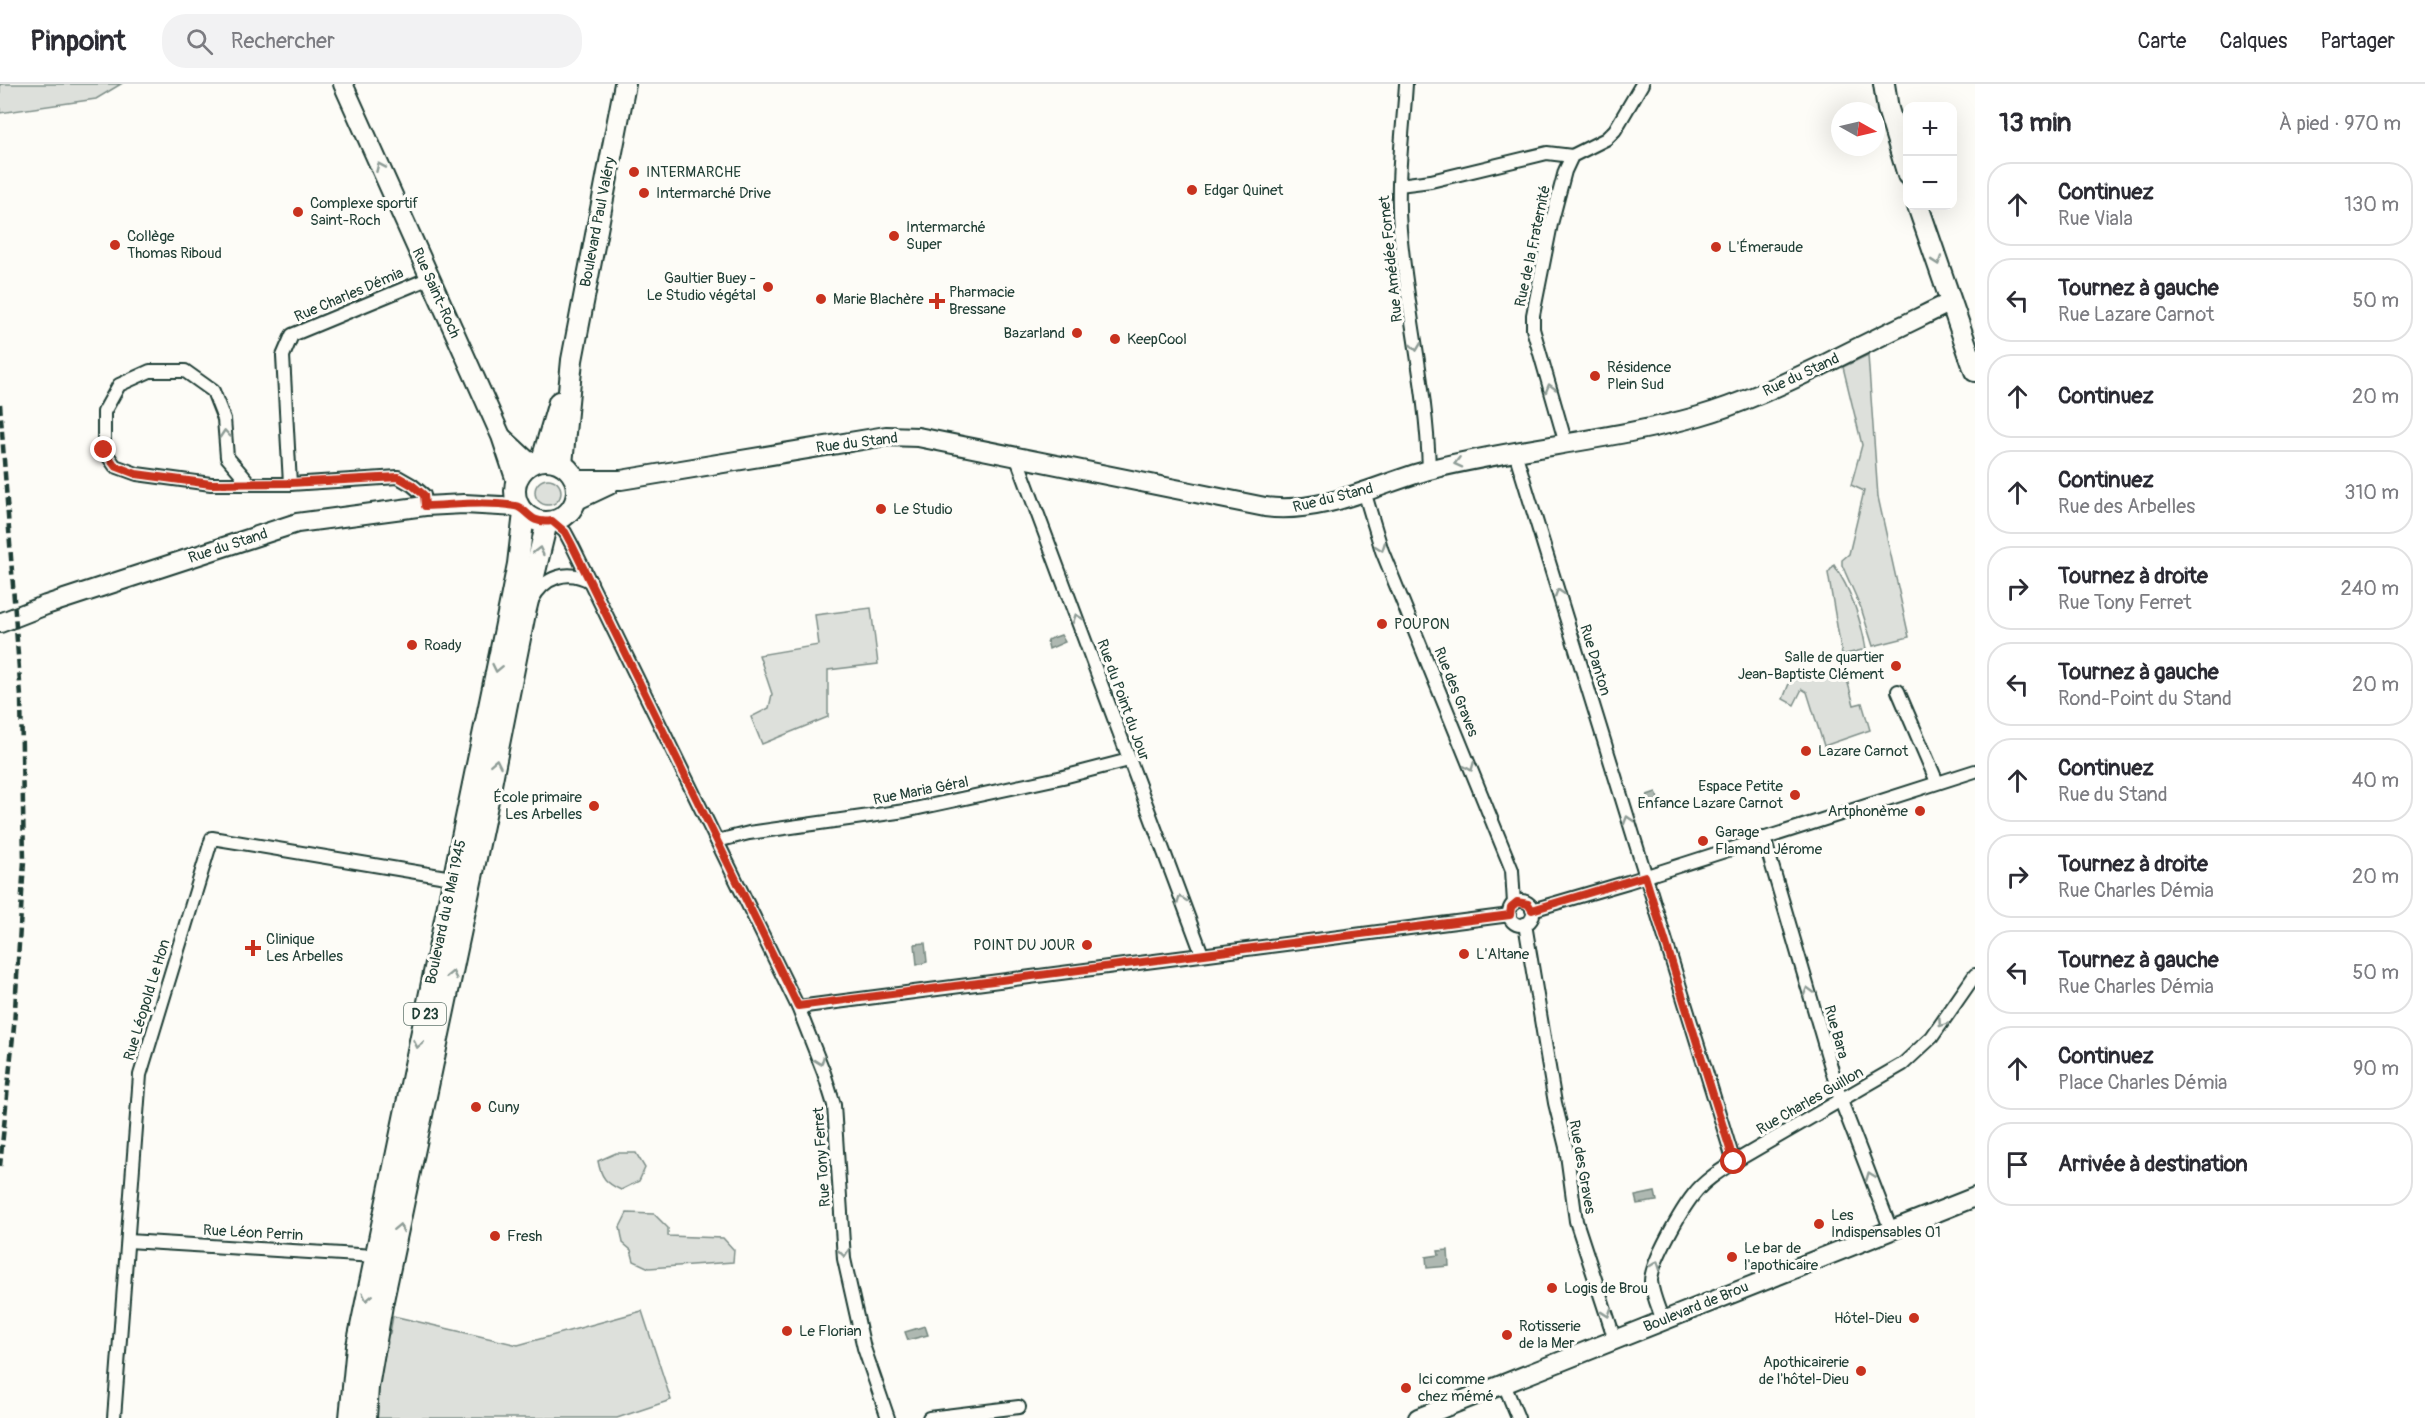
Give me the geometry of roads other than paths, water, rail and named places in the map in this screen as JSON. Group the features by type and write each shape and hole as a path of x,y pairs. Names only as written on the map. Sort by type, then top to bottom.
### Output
{"main road":[{"name":"Boulevard Paul Valéry","path":"562,464 572,360 625,84"},
{"path":"1884,84 1888,109 1903,158"},
{"path":"1919,210 1975,371"},
{"name":"Boulevard Paul Valéry","path":"537,462 572,360"},
{"path":"537,462 562,464 575,480 577,494 575,501 565,516 550,521 531,518 519,497 525,468 537,462"},
{"name":"Boulevard du 8 Mai 1945","path":"350,1418 357,1346 509,611 519,497"},
{"name":"Boulevard du 8 Mai 1945","path":"366,1418 368,1387 382,1305 444,1039 525,613 550,521"}],"street":[{"name":"Rue Saint-Roch","path":"343,84 501,436 519,497"},
{"path":"1399,185 1406,84"},
{"path":"1572,156 1606,140 1615,130 1642,84"},
{"path":"1877,84 1888,109"},
{"path":"1888,109 1896,84"},
{"name":"Rue Amédée Fornet","path":"1429,470 1427,431 1402,252 1399,185 1431,181 1547,153 1572,156"},
{"name":"Rue de la Fraternité","path":"1566,444 1533,329 1533,315 1565,171 1572,156"},
{"name":"Rue Charles Démia","path":"290,483 283,356 292,335 430,278"},
{"name":"Rue du Stand","path":"575,480 621,480 886,436 918,437 1282,509 1312,506 1429,470 1486,456 1602,439 1700,416 1763,393 1951,302"},
{"path":"249,484 227,458 224,419 213,391 184,371 150,371 119,386 104,412 104,450 115,466 136,474 200,483 249,484 290,483 398,477 424,495 425,506"},
{"name":"Rue Saint-Roch","path":"501,436 537,462"},
{"name":"Rue Danton","path":"1515,452 1734,1162"},
{"name":"Rue du Point du Jour","path":"1016,456 1202,954"},
{"name":"Rue du Stand","path":"575,501 594,490 621,480"},
{"name":"Rue des Graves","path":"1364,491 1382,551 1512,870 1512,909"},
{"name":"Rue du Stand","path":"0,623 46,605 297,523 425,506 519,497"},
{"name":"Rue Tony Ferret","path":"550,521 565,532 591,582 798,1006 834,1105 844,1258 864,1348 888,1418"},
{"path":"525,613 535,594 552,578 563,575 577,576 591,582"},
{"path":"1898,691 1937,782"},
{"name":"Rue Maria Géral","path":"717,841 749,833 904,811 1064,777 1129,760"},
{"path":"1532,910 1975,771"},
{"name":"Rue Léopold Le Hon","path":"114,1418 140,1075 212,838 452,879"},
{"name":"Rue Bara","path":"1764,838 1841,1101 1891,1230"},
{"path":"798,1006 1202,954 1512,909 1525,902 1532,910 1531,920 1525,924 1515,923 1512,909"},
{"name":"Rue des Graves","path":"1525,924 1553,1092 1566,1147 1576,1221 1615,1340"},
{"name":"Rue Charles Guillon","path":"1663,1321 1651,1281 1653,1271 1662,1248 1694,1194 1708,1179 1734,1162 1904,1064 1932,1037 1975,975"},
{"name":"Boulevard de Brou","path":"1418,1418 1975,1197"},
{"name":"Rue Léon Perrin","path":"128,1241 375,1256"},
{"path":"1504,1384 1518,1418"},
{"path":"928,1418 1019,1407"}],"railway":[{"path":"0,404 21,697 24,861 14,1026 0,1166"}],"place":[{"name":"INTERMARCHE","path":"634,172"},
{"name":"Edgar Quinet","path":"1192,190"},
{"name":"Intermarché Drive","path":"644,193"},
{"name":"Complexe sportif Saint-Roch","path":"298,212"},
{"name":"Intermarché Super","path":"894,236"},
{"name":"Collège Thomas Riboud","path":"115,245"},
{"name":"L'Émeraude","path":"1716,247"},
{"name":"Gaultier Buey - Le Studio végétal","path":"768,287"},
{"name":"Marie Blachère","path":"821,299"},
{"name":"Pharmacie Bressane","path":"937,301"},
{"name":"Bazarland","path":"1077,333"},
{"name":"KeepCool","path":"1115,339"},
{"name":"Résidence Plein Sud","path":"1595,376"},
{"name":"Le Studio","path":"881,509"},
{"name":"POUPON","path":"1382,624"},
{"name":"Roady","path":"412,645"},
{"name":"Salle de quartier Jean-Baptiste Clément","path":"1896,666"},
{"name":"Lazare Carnot","path":"1806,751"},
{"name":"Espace Petite Enfance Lazare Carnot","path":"1795,795"},
{"name":"École primaire Les Arbelles","path":"594,806"},
{"name":"Artphonème","path":"1920,811"},
{"name":"Garage Flamand Jérome","path":"1703,841"},
{"name":"POINT DU JOUR","path":"1087,945"},
{"name":"Clinique Les Arbelles","path":"253,948"},
{"name":"L'Altane","path":"1464,954"},
{"name":"Cuny","path":"476,1107"},
{"name":"Les Indispensables 01","path":"1819,1224"},
{"name":"Fresh","path":"495,1236"},
{"name":"Le bar de l'apothicaire","path":"1732,1257"},
{"name":"Logis de Brou","path":"1552,1288"},
{"name":"Hôtel-Dieu","path":"1914,1318"},
{"name":"Le Florian","path":"787,1331"},
{"name":"Rotisserie de la Mer","path":"1507,1335"},
{"name":"Apothicairerie de l'hôtel-Dieu","path":"1861,1371"},
{"name":"Ici comme chez mémé","path":"1406,1388"}]}
